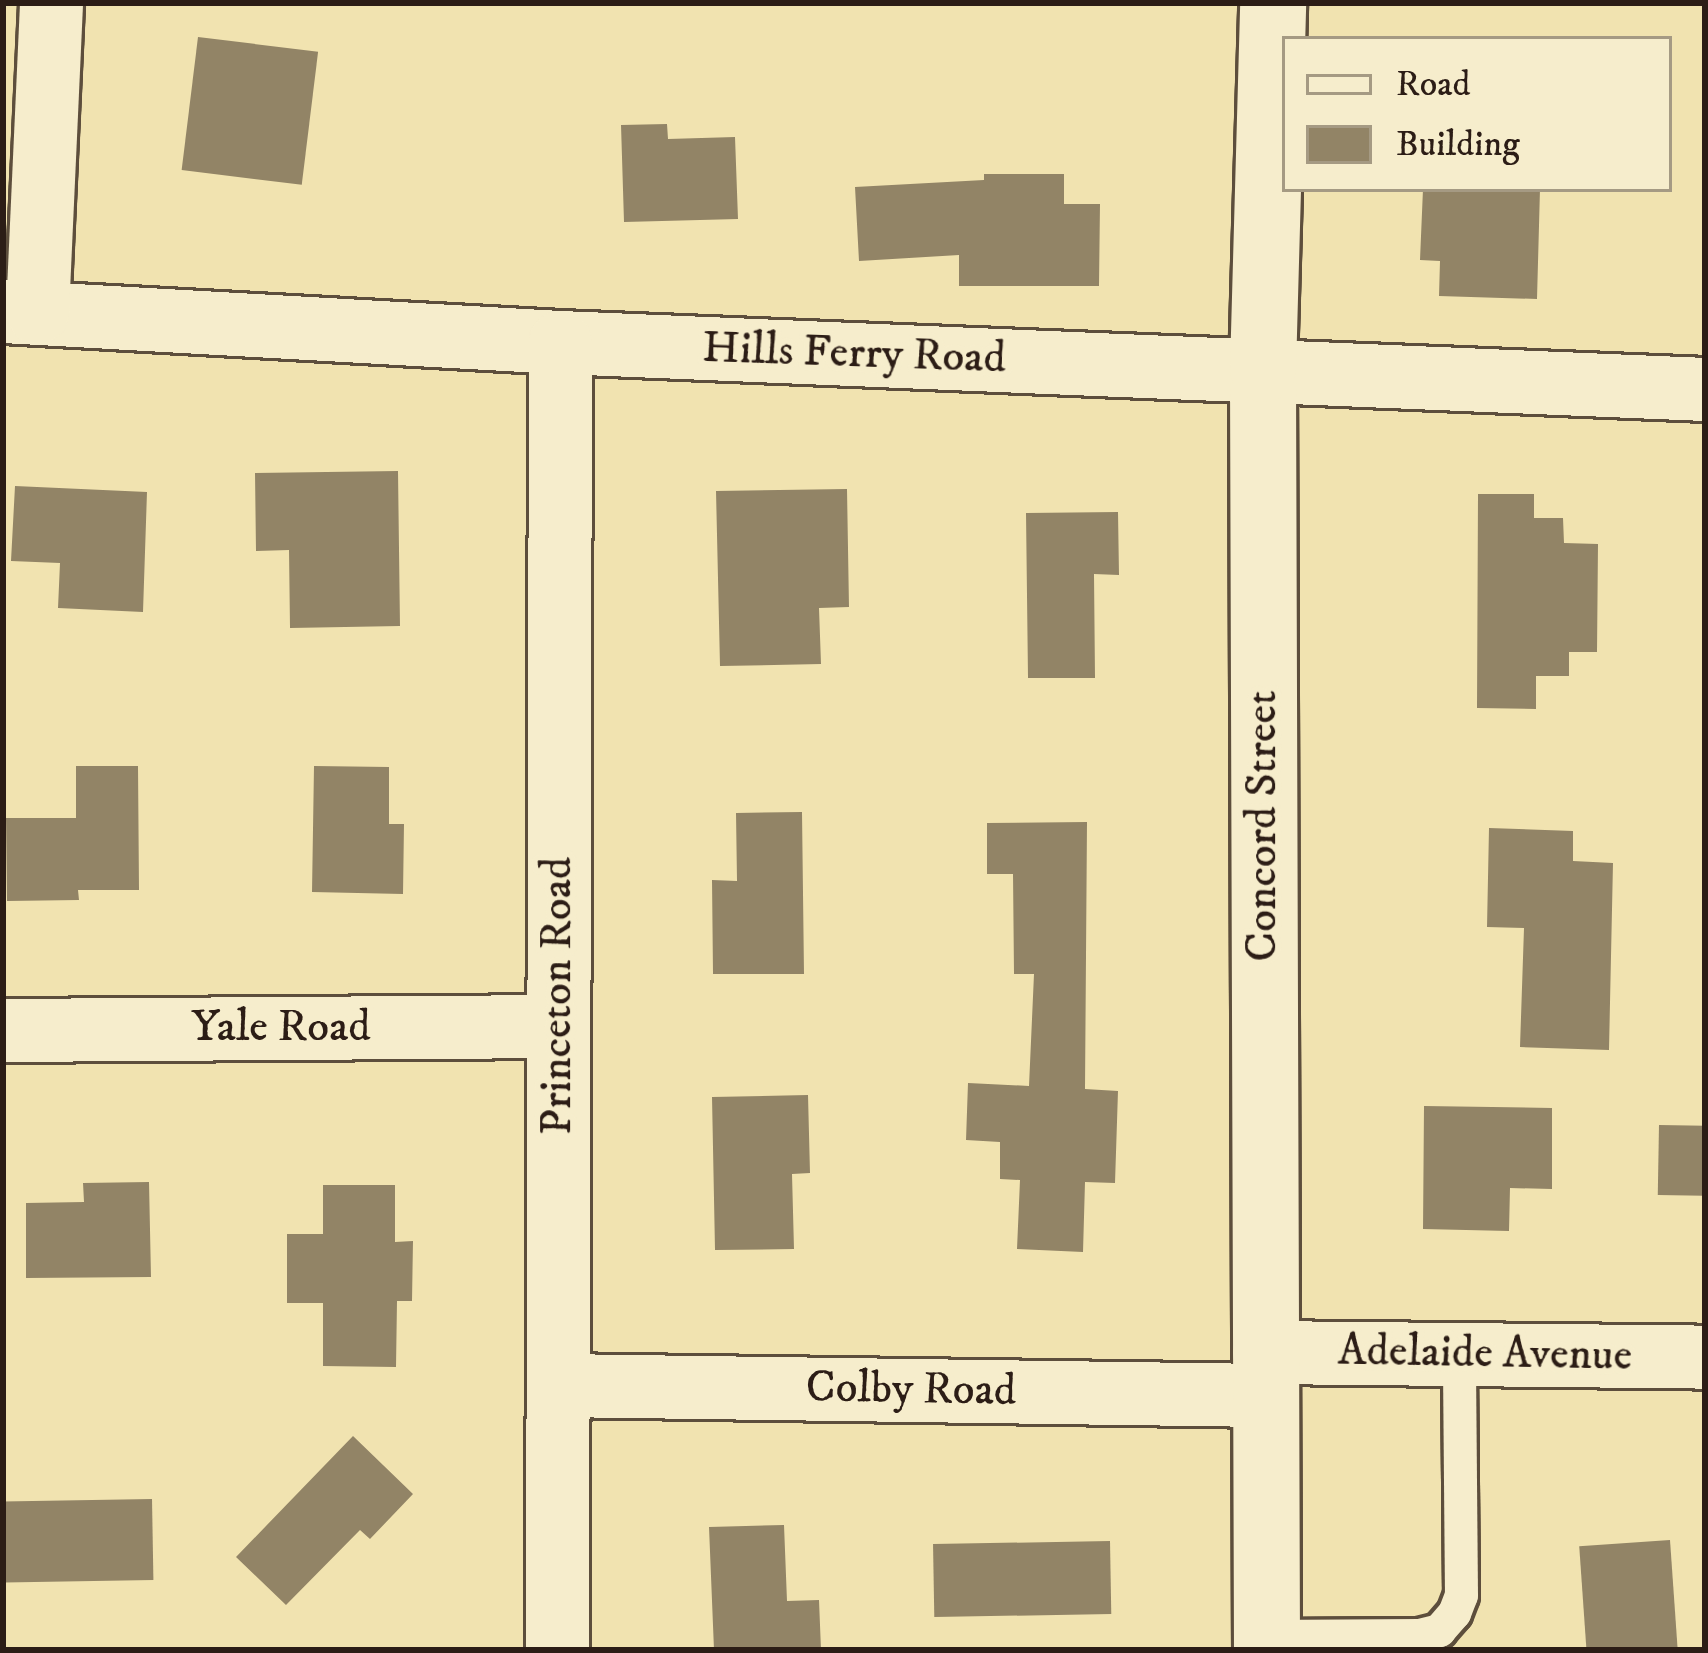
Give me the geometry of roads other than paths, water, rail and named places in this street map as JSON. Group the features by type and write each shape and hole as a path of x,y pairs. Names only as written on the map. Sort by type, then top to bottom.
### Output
{"main road":[{"name":"Concord Street","path":"1267,1643 1263,369 1273,3"}],"street":[{"path":"20,312 51,3"},
{"name":"Hills Ferry Road","path":"20,312 560,343 1705,389"},
{"name":"Princeton Road","path":"557,1650 560,343"},
{"name":"Yale Road","path":"3,1030 558,1026"},
{"name":"Adelaide Avenue","path":"1264,1374 1459,1353 1705,1357"},
{"name":"Colby Road","path":"558,1385 1264,1374"}],"lane":[{"path":"1267,1643 1419,1635 1439,1630 1454,1613 1461,1595 1459,1353"}]}
